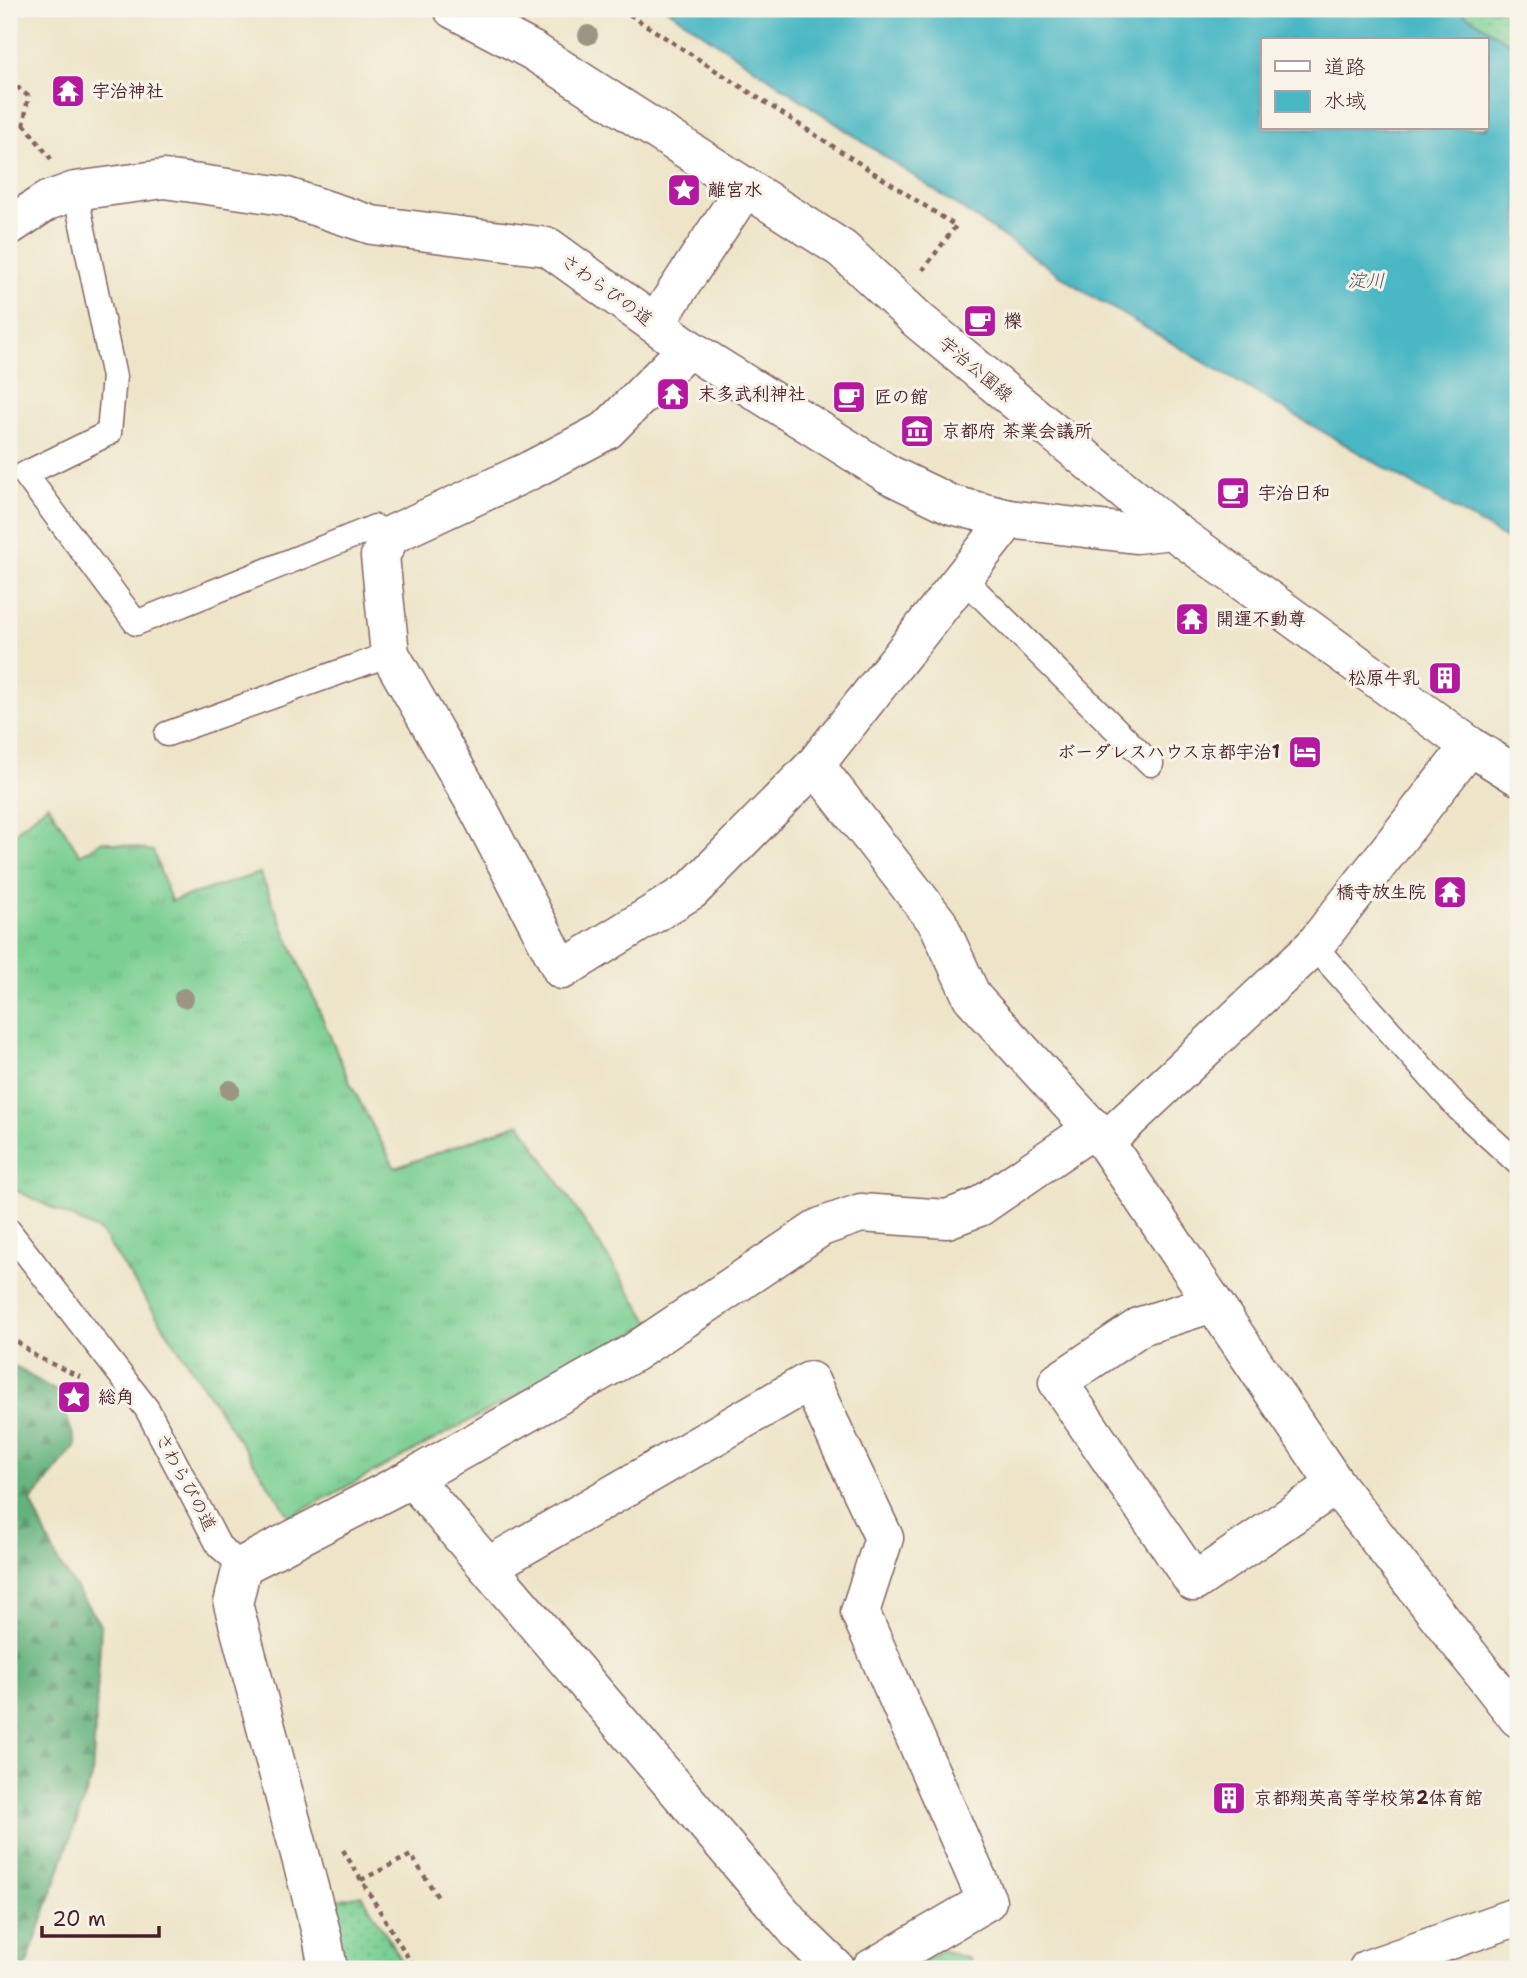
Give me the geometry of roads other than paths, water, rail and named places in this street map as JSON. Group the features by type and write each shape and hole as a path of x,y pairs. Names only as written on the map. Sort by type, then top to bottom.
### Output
{"street":[{"name":"宇治公園線","path":"453,9 533,51 842,249 899,303 1172,530 1470,746 1518,776"},
{"name":"さわらびの道","path":"9,226 47,201 75,191 164,179 284,196 372,225 548,247 688,348 888,474 953,505 1009,519 1136,534 1172,530"},
{"path":"655,324 745,188"},
{"path":"688,348 607,430 531,470 390,535 380,556 390,654 478,808 562,970 692,890 815,765 1009,519"},
{"path":"328,1969 322,1936 233,1604 242,1566 412,1478 633,1353 821,1227 862,1213 947,1219 979,1207 1100,1135 1314,946 1470,746"},
{"path":"815,765 938,923 972,997 1100,1135 1336,1485 1518,1718"},
{"path":"1213,1303 1141,1326 1058,1382 1194,1582 1336,1485"},
{"path":"489,1566 810,1381 884,1538 860,1612 987,1901 871,1969"},
{"path":"412,1478 799,1933 836,1969"},
{"path":"1368,1969 1518,1916"}],"lane":[{"path":"75,191 114,377 109,433 25,474 136,623 375,527 390,535"},
{"path":"963,578 1151,764"},
{"path":"167,734 390,654"},
{"path":"1314,946 1459,1109 1518,1163"},
{"name":"さわらびの道","path":"9,1231 147,1409 219,1546 242,1566"}],"water":[{"name":"淀川","path":"667,9 1457,9 1518,49 1518,546 1088,294"}],"place":[{"name":"宇治神社","path":"68,91"},
{"name":"離宮水","path":"684,190"},
{"name":"櫟","path":"980,321"},
{"name":"末多武利神社","path":"673,394"},
{"name":"匠の館","path":"849,397"},
{"name":"京都府 茶業会議所","path":"917,431"},
{"name":"宇治日和","path":"1233,493"},
{"name":"開運不動尊","path":"1192,619"},
{"name":"松原牛乳","path":"1445,678"},
{"name":"ボーダレスハウス京都宇治1","path":"1305,752"},
{"name":"橋寺放生院","path":"1450,892"},
{"name":"総角","path":"74,1397"},
{"name":"京都翔英高等学校第2体育館","path":"1229,1798"}]}
